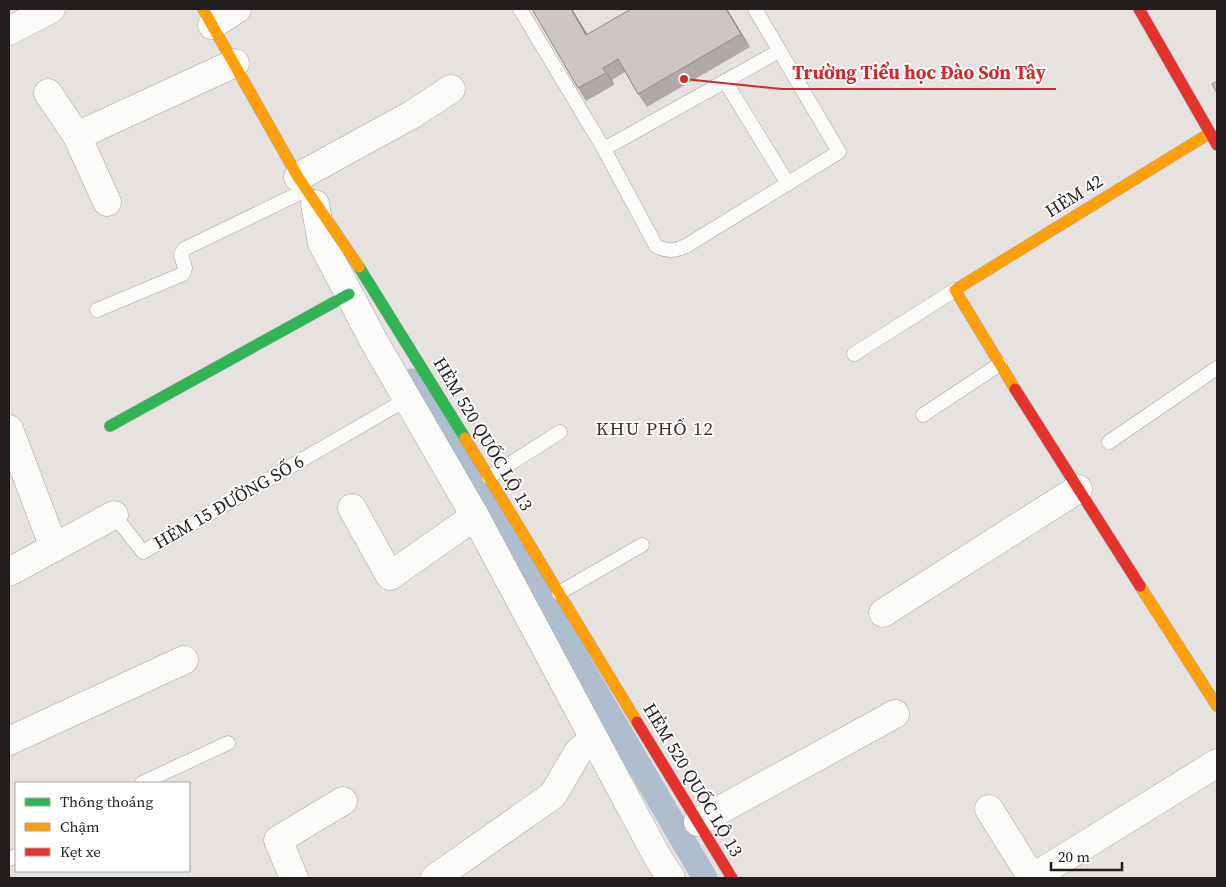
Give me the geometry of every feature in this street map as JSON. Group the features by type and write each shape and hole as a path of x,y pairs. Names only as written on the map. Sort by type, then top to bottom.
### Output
{"street":[{"path":"9,31 51,9"},
{"path":"208,17 238,9"},
{"path":"1139,9 1217,145"},
{"name":"HẺM 520 QUỐC LỘ 13","path":"208,17 306,191 340,238 489,477 732,878"},
{"path":"76,136 234,63"},
{"path":"451,89 306,191 322,243 349,294 475,516 670,878"},
{"path":"48,93 76,136 107,202"},
{"name":"HẺM 42","path":"955,290 1210,133"},
{"path":"955,290 1078,489 1217,706"},
{"path":"110,426 349,294"},
{"path":"9,429 54,548"},
{"path":"883,613 1078,489"},
{"path":"352,508 390,576 475,516"},
{"name":"HẺM 15 ĐƯỜNG SỐ 6","path":"9,572 114,515"},
{"path":"9,741 184,660"},
{"path":"698,822 895,714"},
{"path":"436,878 553,795 578,752 594,738"},
{"path":"990,809 1032,878 1217,763"},
{"path":"294,878 278,840 343,801"}],"lane":[{"path":"520,9 604,149 656,246 666,251 675,251 686,246 839,152 755,9"},
{"path":"604,149 779,51"},
{"path":"725,81 788,184"},
{"path":"97,310 183,274 185,268 181,255 184,249 306,191"},
{"path":"854,354 955,290"},
{"path":"923,415 1000,364"},
{"path":"1109,442 1217,368"},
{"name":"HẺM 15 ĐƯỜNG SỐ 6","path":"114,515 143,552 407,399"},
{"path":"489,477 560,432"},
{"path":"559,593 642,545"},
{"path":"144,782 228,743"}],"building":[{"path":"532,9 571,9 586,35 631,9 726,9 741,34 638,94 618,59 603,68 606,73 578,88"},
{"path":"1217,81 1217,93 1212,84"}],"waterway":[{"path":"412,381 705,878"}],"traffic: fast":[{"path":"359,267 465,438"},
{"path":"110,426 349,294"}],"traffic: slow":[{"path":"203,9 298,177 359,267"},
{"path":"1015,389 955,290 1210,133"},
{"path":"465,438 637,722"},
{"path":"1140,586 1217,706"}],"traffic: jam":[{"path":"1139,9 1217,145"},
{"path":"1015,389 1140,586"},
{"path":"637,722 732,878"}],"place":[{"name":"Trường Tiểu học Đào Sơn Tây","path":"684,79"}],"district":[{"name":"KHU PHỐ 12","path":"655,428"}]}
